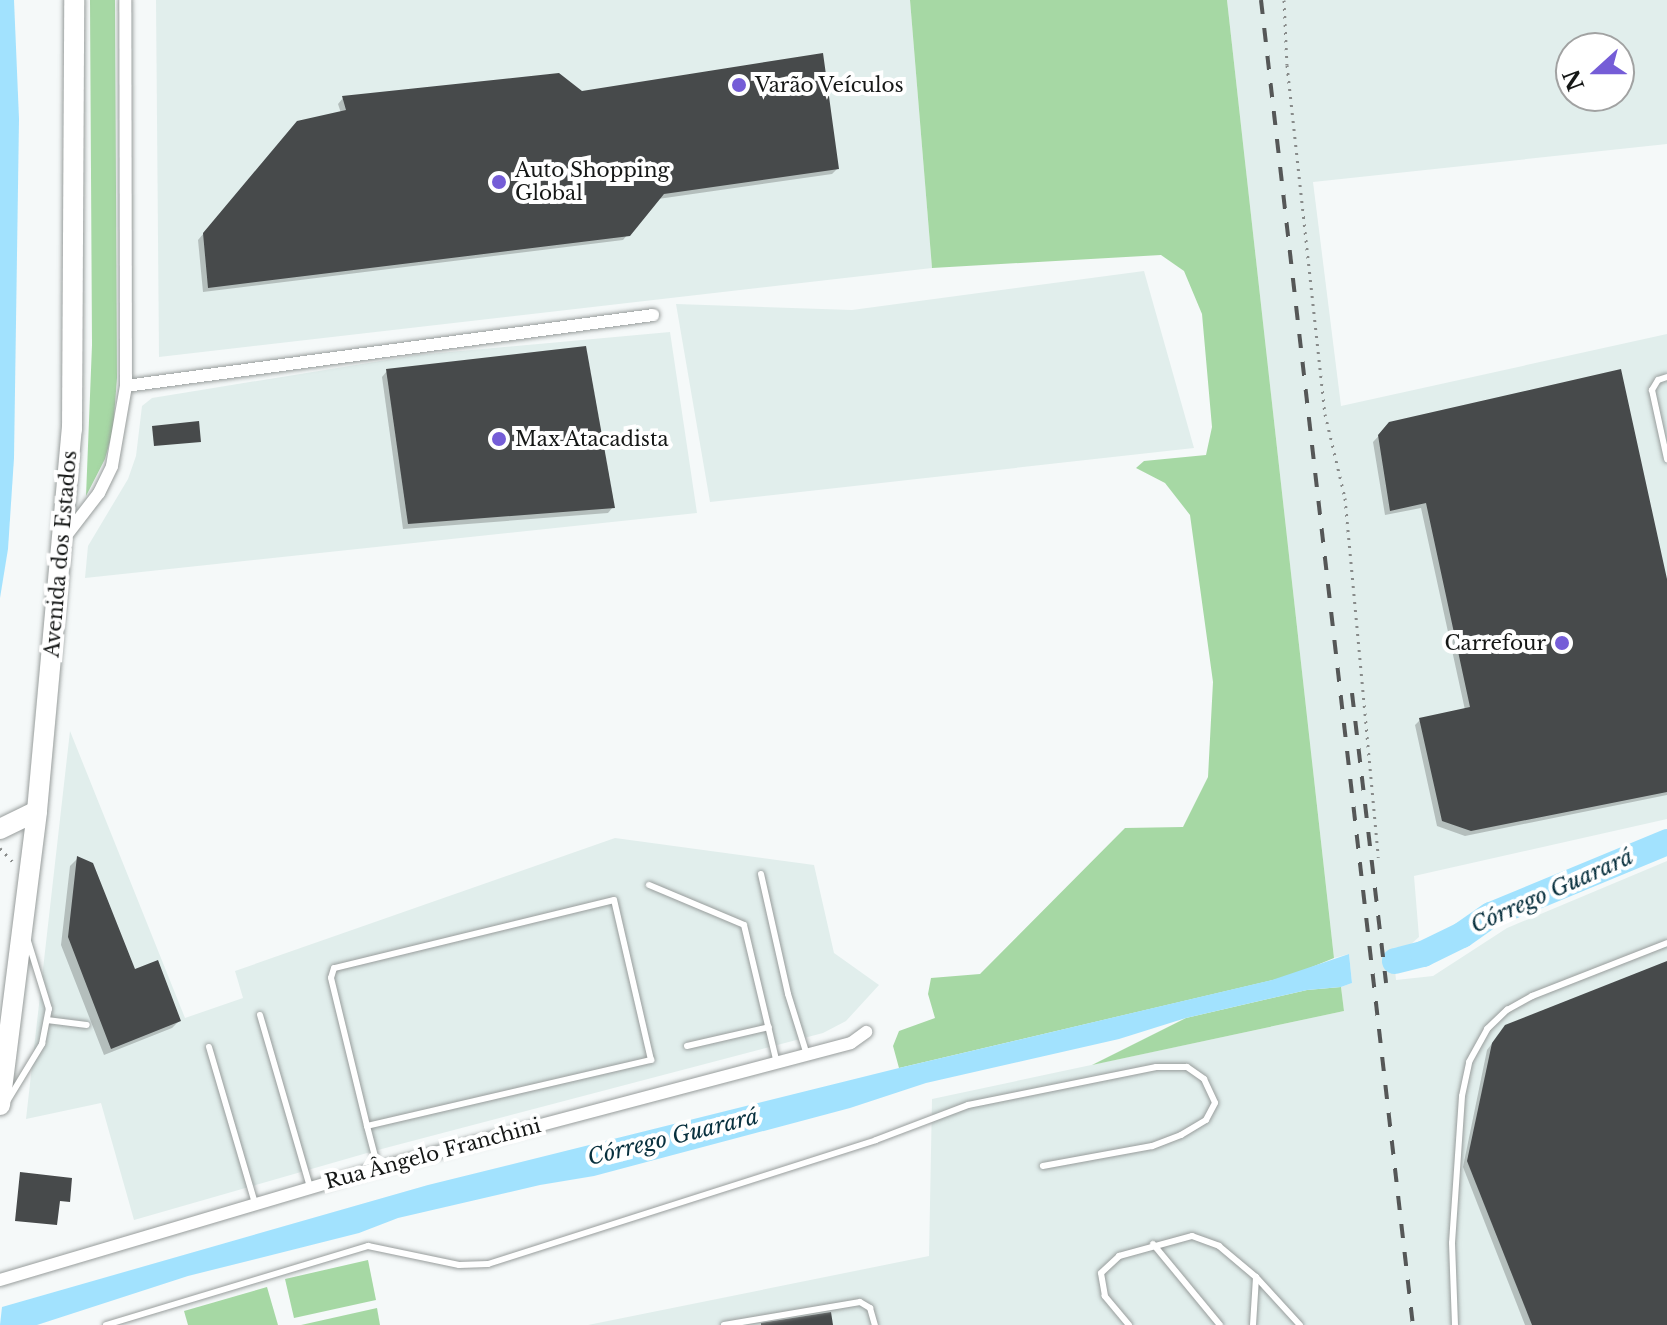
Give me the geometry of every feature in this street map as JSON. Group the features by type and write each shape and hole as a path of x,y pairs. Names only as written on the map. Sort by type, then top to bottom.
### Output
{"highway":[{"name":"Avenida dos Estados","path":"0,1105 37,811 64,538 75,365 74,0"},
{"path":"0,829 23,821 37,811"}],"street":[{"path":"64,538 99,493 112,466 126,386 125,0"},
{"path":"126,386 653,315"},
{"name":"Rua Ângelo Franchini","path":"0,1280 378,1168 851,1043 866,1032"}],"lane":[{"path":"1667,377 1658,380 1652,390 1667,459"},
{"path":"761,874 788,994 807,1055"},
{"path":"649,885 744,925 777,1064"},
{"path":"367,1126 651,1060 614,900 334,968 331,978 367,1126 378,1168"},
{"path":"0,1113 42,1044 47,1020 49,1002 22,925"},
{"path":"1455,1325 1452,1243 1462,1096 1469,1062 1481,1040 1507,1010 1532,996 1667,943"},
{"path":"260,1015 310,1187"},
{"path":"47,1020 87,1025"},
{"path":"687,1046 769,1027"},
{"path":"209,1047 255,1203"},
{"path":"106,1325 368,1246 459,1265 488,1264 586,1235 982,1102 1156,1067 1187,1067 1204,1079 1215,1103 1206,1120 1181,1135 1152,1146 1043,1166"},
{"path":"1129,1325 1105,1296 1101,1273 1119,1256 1153,1244 1192,1236 1207,1240 1256,1277 1300,1325"},
{"path":"1153,1244 1220,1325"},
{"path":"1253,1325 1256,1277"},
{"path":"724,1325 860,1302 870,1308 875,1325"}],"path":[{"path":"1284,0 1289,94 1325,414 1345,498 1378,857"}],"shaded area":[{"path":"156,0 910,0 932,268 159,357"},
{"path":"1227,0 1667,0 1667,144 1313,182 1341,406 1667,334 1667,819 1414,876 1419,937 1410,945 1393,948 1396,980 1433,976 1507,928 1667,861 1667,1325 588,1325 929,1256 932,1099 1344,1011 1341,987 1352,983 1349,954 1334,958"},
{"path":"1144,271 1194,448 710,502 676,304 852,310"},
{"path":"670,332 697,513 85,578 88,546 128,479 136,456 142,406 152,398 417,355"},
{"path":"70,731 185,1018 243,998 235,971 615,838 814,865 834,953 879,985 846,1021 823,1033 374,1151 134,1220 101,1103 26,1119"}],"green space":[{"path":"90,0 115,0 117,378 113,430 105,459 86,496 92,345"},
{"path":"910,0 1227,0 1334,958 1290,976 899,1068 893,1046 899,1031 935,1018 928,994 931,978 980,974 1125,828 1183,827 1208,777 1213,682 1190,515 1165,483 1136,468 1144,461 1206,455 1212,427 1202,314 1184,271 1161,255 932,268"},
{"path":"1341,987 1344,1011 1092,1065 1186,1018 1307,990"},
{"path":"368,1260 376,1300 294,1318 285,1279"},
{"path":"267,1287 278,1325 188,1325 184,1311"},
{"path":"377,1308 380,1325 301,1325"}],"water":[{"path":"0,0 14,0 19,119 14,458 8,549 0,598"},
{"path":"1349,954 1352,983 1341,987 1307,990 1186,1018 1119,1039 926,1083 850,1108 594,1176 540,1185 398,1218 359,1233 188,1276 37,1325 0,1325 2,1307 428,1185 899,1068 1272,980"}],"building":[{"name":"Auto Shopping Global","path":"823,53 839,169 664,194 630,236 208,288 203,233 297,121 346,110 342,96 559,73 582,91"},
{"name":"Max Atacadista","path":"586,346 615,508 408,524 386,369"},
{"name":"Carrefour","path":"1621,369 1667,579 1667,792 1471,831 1442,821 1419,718 1470,707 1426,503 1390,511 1378,435 1389,422"},
{"path":"199,421 201,442 154,446 152,426"},
{"path":"77,856 93,863 135,969 158,960 181,1021 111,1049 68,937"},
{"path":"1667,961 1667,1325 1532,1325 1467,1161 1492,1043 1505,1025"},
{"path":"20,1172 72,1178 70,1202 60,1201 57,1225 15,1221"},
{"path":"831,1312 833,1325 761,1325 761,1323"}],"waterway":[{"name":"Córrego Guarará","path":"1395,961 1423,954 1462,935 1491,915 1667,842"}],"railway":[{"path":"1261,0 1413,1325"},
{"path":"1352,693 1386,983"}],"place":[{"name":"Varão Veículos","path":"739,85"},
{"name":"Auto Shopping Global","path":"499,182"},
{"name":"Max Atacadista","path":"499,439"},
{"name":"Carrefour","path":"1562,643"}]}
